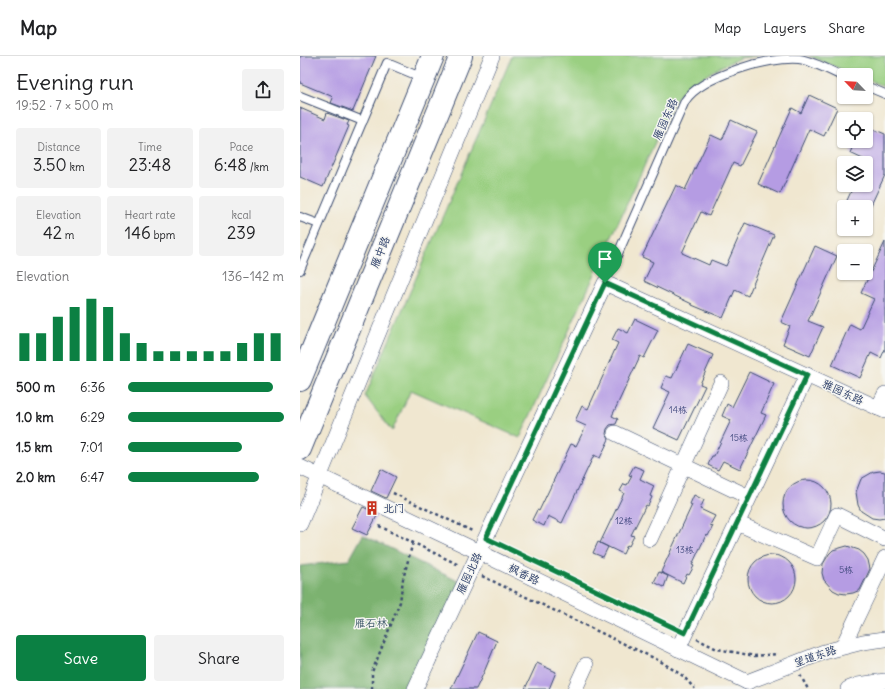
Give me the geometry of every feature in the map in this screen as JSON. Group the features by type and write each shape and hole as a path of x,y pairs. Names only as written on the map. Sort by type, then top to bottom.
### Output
{"main road":[{"path":"300,380 433,56"},
{"name":"雁中路","path":"300,449 461,56"}],"street":[{"path":"300,524 492,56"},
{"name":"雅园东路","path":"605,283 882,410"},
{"name":"雁园北路","path":"415,689 605,283"},
{"path":"678,649 807,375"},
{"path":"650,539 721,383"},
{"path":"882,410 885,394"},
{"path":"615,434 749,497"},
{"name":"枫香路","path":"300,467 678,649 745,686"},
{"path":"737,523 817,558 837,515 885,539"},
{"path":"842,646 885,558"},
{"name":"望道东路","path":"745,686 793,663 842,646 885,639"},
{"path":"575,689 586,665"},
{"path":"848,689 885,681"}],"lane":[{"name":"雁园东路","path":"605,283 685,101 692,93 700,86 738,69 763,62 789,59 804,60 837,74"},
{"path":"300,270 387,63 424,78"},
{"path":"873,89 885,94"},
{"path":"300,96 363,121"},
{"path":"300,216 319,224"}],"path":[{"path":"393,493 717,649 755,656 787,653 808,689"},
{"path":"379,526 660,661 683,676 695,689"},
{"path":"372,689 372,672 400,602 403,579 413,542"}],"green space":[{"path":"512,56 757,56 740,58 720,67 685,88 673,103 520,438 411,390 392,431 365,396"},
{"path":"809,56 885,56 885,87 873,82 873,68 838,68"},
{"name":"雁石林","path":"363,535 464,584 415,689 300,689 300,566 349,560"}],"building":[{"path":"300,56 376,56 353,111 331,103 333,98 331,96 300,83"},
{"path":"809,95 837,108 824,136 809,129 780,194 758,184 792,108 801,113"},
{"path":"300,108 325,119 327,113 349,121 347,125 349,126 323,187 300,177"},
{"path":"731,120 757,132 740,166 733,163 709,216 701,212 682,253 709,265 711,260 726,266 745,223 774,235 748,296 735,290 723,318 692,305 644,281 653,262 642,257 676,185 685,190 711,135 722,140"},
{"path":"873,129 885,134 885,175 873,201 847,200 851,192 873,192 873,156 856,156 850,153 852,148 873,148"},
{"path":"885,242 885,349 881,358 871,353 860,378 832,365 850,324 860,329 874,299 861,293 867,280 873,280 873,268"},
{"path":"815,246 837,256 808,321 823,327 810,356 783,344 790,326 781,322"},
{"path":"635,319 658,330 644,358 640,356 612,416 618,419 616,424 610,425 607,429 606,434 609,439 600,458 594,455 562,523 548,516 544,526 532,520 537,510 539,511 571,444 576,446 586,426 575,421 582,406 588,409 618,343 612,340 618,328 628,333"},
{"path":"688,344 713,355 700,384 705,386 679,440 653,428 670,392 661,388 666,376 672,378"},
{"path":"749,372 774,384 761,413 766,415 740,469 723,461 718,470 708,465 712,456 714,456 731,420 722,416 727,404 732,407"},
{"path":"634,466 644,470 640,479 654,486 650,496 652,497 648,506 646,505 631,535 634,536 629,546 627,545 623,554 600,543 624,493 620,491 624,484 627,485 632,476 629,475"},
{"path":"381,469 396,477 386,498 371,491"},
{"path":"873,472 885,472 885,518 879,519 872,518 861,511 858,505 856,492 861,479"},
{"path":"807,480 816,482 824,487 829,495 831,504 829,513 824,521 816,526 807,528 798,526 790,521 785,513 783,504 785,495 790,487 798,482"},
{"path":"694,495 704,500 700,509 715,516 710,525 713,526 708,536 706,535 692,565 694,566 689,575 687,574 683,583 661,572 692,505 690,504"},
{"path":"363,507 378,514 367,535 352,528"},
{"path":"598,542 608,547 603,557 593,553"},
{"path":"847,546 859,550 864,554 868,560 870,569 860,590 846,594 833,590 824,580 822,573 823,564 829,554 833,550"},
{"path":"772,555 781,557 789,562 794,570 796,579 794,588 789,596 781,601 772,603 763,601 755,596 750,588 748,579 750,570 755,562 763,557"},
{"path":"659,572 668,576 664,587 654,582"},
{"path":"478,632 497,641 476,689 451,689"},
{"path":"537,663 556,672 549,689 525,689"}],"place":[{"name":"北门","path":"372,508"}],"route":[{"path":"605,283 807,375 685,633 486,538 605,283"}]}
